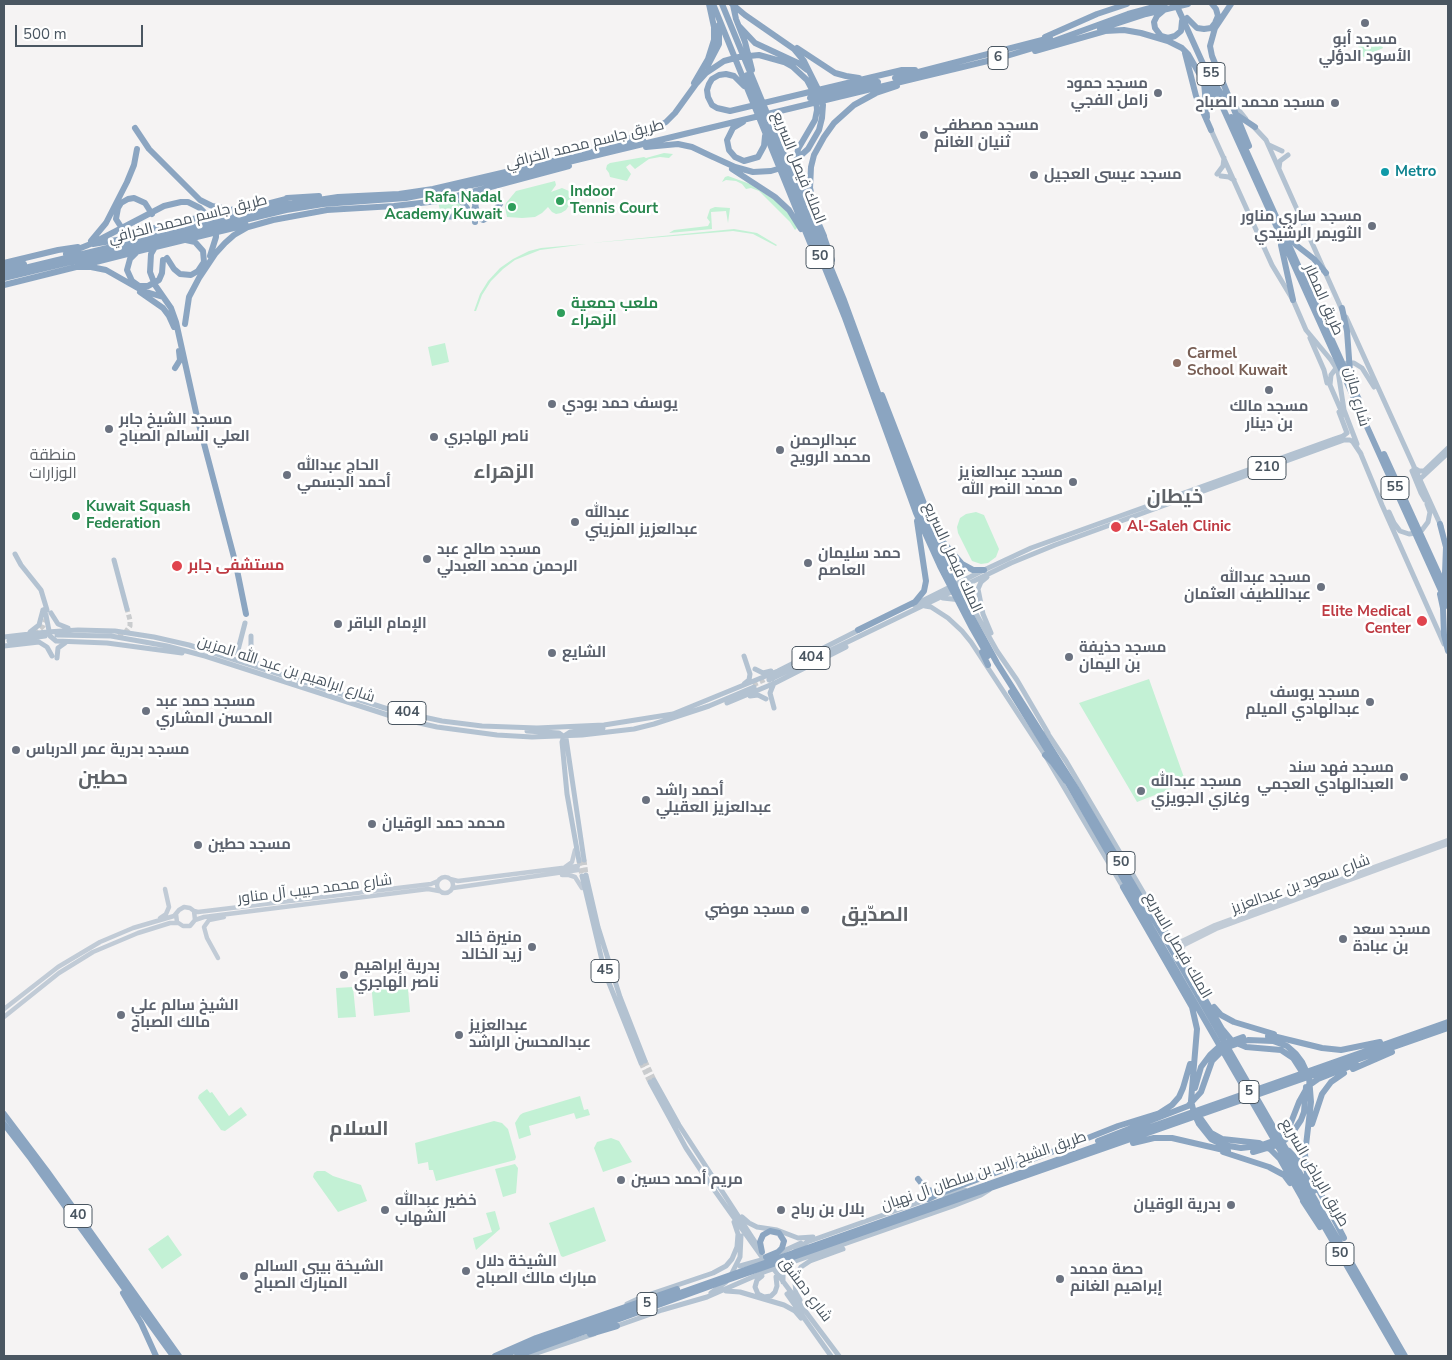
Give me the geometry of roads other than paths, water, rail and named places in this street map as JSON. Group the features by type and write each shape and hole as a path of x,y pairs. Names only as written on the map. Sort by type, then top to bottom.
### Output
{"highway":[{"path":"681,105 704,66 712,46 714,27 709,4"},
{"path":"594,150 656,128 666,122 681,105 717,49 720,40 717,4"},
{"path":"717,4 740,66 750,84"},
{"path":"717,4 749,96 820,267"},
{"name":"الملك فيصل السريع","path":"717,4 752,76 844,300 925,521 956,588 997,663 1082,796 1168,940 1244,1082"},
{"name":"الملك فيصل السريع","path":"717,4 845,318 916,512 940,566 972,628 1069,784 1156,934 1220,1035"},
{"path":"733,4 749,55 752,76"},
{"path":"620,150 678,144 692,147 744,170 762,172 771,171 790,164 805,152 816,137 822,118 823,105 820,93 810,72 804,61 790,46 744,15 733,4"},
{"path":"1097,14 1111,4"},
{"path":"1036,42 1097,14 1127,4"},
{"name":"طريق جاسم محمد الخرافي","path":"4,278 303,207 425,196 620,150 774,106 1051,38 1148,4"},
{"name":"طريق المطار","path":"1176,4 1262,186 1448,606"},
{"name":"طريق المطار","path":"1181,4 1241,145"},
{"path":"1071,41 1106,27 1167,7 1187,4"},
{"path":"1187,18 1198,28 1204,30 1210,28 1218,16 1212,4"},
{"path":"1231,4 1215,28 1210,46 1262,186"},
{"path":"1167,7 1159,13 1154,22 1157,31 1165,37 1175,36 1181,31 1183,24 1180,12"},
{"name":"طريق جاسم محمد الخرافي","path":"825,94 956,69 1000,58 1040,46 1128,14 1167,7"},
{"path":"739,26 755,43 798,63 810,72"},
{"path":"1215,28 1212,43 1214,55 1238,109"},
{"path":"1000,58 1040,50 1105,32 1124,30 1141,33 1175,44 1188,54 1196,66 1241,145"},
{"path":"1175,44 1186,55 1196,96 1211,130"},
{"path":"790,46 839,74 855,78 872,77"},
{"path":"1196,49 1204,79 1205,105 1211,130"},
{"path":"696,84 706,73 724,61 739,56 755,55 776,59 793,67 807,80 815,93 818,103 815,120 798,149 796,163 801,183 824,236"},
{"path":"844,300 841,285 813,201 810,178 814,155 829,130 854,105 876,93 956,69"},
{"path":"762,125 766,142 761,154 758,157 744,161 734,157 728,145 728,136 750,114 774,106 825,94 872,77 902,70 924,70"},
{"path":"749,96 740,80 728,74 714,77 708,86 708,97 715,107 750,114"},
{"path":"1217,87 1233,111 1255,127"},
{"name":"طريق جاسم محمد الخرافي","path":"5,267 185,229 285,205 338,197 398,194 433,189 750,114"},
{"path":"136,128 148,149 200,200 218,208 241,208"},
{"path":"77,248 92,240 102,228 127,182 137,150"},
{"path":"4,286 143,250 279,219 335,209 403,205 450,198 560,169 607,153"},
{"path":"711,156 765,189 782,204 799,225 845,318"},
{"path":"475,222 476,204 482,194 492,186"},
{"path":"152,214 145,203 134,198 121,203 116,214 119,226 123,230 134,233 290,198 338,197"},
{"path":"180,324 152,276 150,263 152,250 162,237 171,230 290,198"},
{"path":"450,198 467,203 470,213 466,218"},
{"path":"440,216 459,217 464,215 466,208 461,201"},
{"path":"77,248 164,206 174,202 188,202 205,211 214,225 216,242 200,278"},
{"path":"476,204 478,217 483,220 489,217 500,204"},
{"path":"223,225 298,216"},
{"path":"180,324 189,297 215,254 234,235 248,227 279,219"},
{"path":"1276,220 1296,245 1314,259 1326,273"},
{"path":"1276,220 1293,300"},
{"name":"طريق المطار","path":"1276,220 1448,594"},
{"path":"5,267 58,250 185,229"},
{"path":"143,250 133,255 127,266 128,274 135,284 143,287 156,283 161,275 165,259 174,269 184,275 191,275 200,268 205,258 201,247 192,241 180,241"},
{"path":"4,286 21,284 45,273 126,251 133,246"},
{"path":"95,260 111,258"},
{"path":"76,268 98,268 166,299 173,307 180,324 198,417 236,565 246,614"},
{"path":"118,277 160,306 169,316 180,355 179,362 174,368"},
{"path":"127,282 164,307 180,324"},
{"path":"1342,308 1347,331 1347,358 1353,386"},
{"path":"868,367 893,419 932,524 955,577 956,588"},
{"path":"1338,371 1361,419 1366,424"},
{"path":"858,630 915,602 924,591 926,582 916,512"},
{"path":"932,524 944,544 962,564 972,570 984,570"},
{"path":"1440,524 1446,547 1445,573 1448,588"},
{"path":"1433,572 1442,604 1444,635 1448,652"},
{"path":"972,628 974,638 988,665"},
{"path":"1045,755 1069,784"},
{"path":"1123,886 1156,934"},
{"path":"1123,886 1191,1004 1196,1021 1197,1038 1193,1087 1196,1108 1201,1124 1211,1139 1230,1147 1251,1148 1270,1143 1287,1130 1293,1120 1302,1095 1313,1082 1388,1053"},
{"path":"1148,900 1168,940"},
{"path":"1194,980 1220,1035 1240,1044 1281,1050 1299,1062"},
{"path":"1194,980 1213,1007 1227,1019 1322,1048"},
{"name":"طريق الشيخ زايد بن سلطان آل نهيان","path":"501,1356 1448,1022"},
{"name":"طريق الشيخ زايد بن سلطان آل نهيان","path":"516,1356 1448,1028"},
{"path":"1305,1154 1316,1108 1328,1084 1344,1073 1440,1031"},
{"path":"1193,1087 1201,1067 1210,1055 1221,1045 1249,1036 1277,1037 1322,1048 1341,1050 1413,1034"},
{"path":"1134,1127 1161,1113 1172,1105 1181,1093 1197,1038"},
{"path":"1068,1156 1079,1149 1184,1108 1193,1102 1200,1092 1212,1061 1220,1052 1231,1045 1248,1040 1273,1041 1291,1049 1309,1077 1305,1154 1307,1174 1331,1226"},
{"name":"طريق الرياض السريع","path":"1244,1082 1345,1264 1399,1356"},
{"path":"1104,1149 1157,1138 1177,1138 1244,1153 1271,1148 1280,1144 1291,1135 1301,1120 1309,1102"},
{"path":"4,1109 11,1124"},
{"path":"928,1199 1118,1126 1161,1113"},
{"name":"40","path":"4,1114 179,1356"},
{"name":"40","path":"4,1124 173,1356"},
{"path":"1201,1124 1222,1138 1253,1141 1281,1149 1300,1162 1311,1176 1344,1238 1311,1185"},
{"path":"1194,1142 1277,1171 1289,1181 1345,1264"},
{"path":"1281,1149 1306,1205"},
{"name":"طريق الرياض السريع","path":"1281,1149 1331,1226 1406,1356"},
{"path":"918,1179 921,1185 928,1190 941,1193"},
{"path":"620,1308 778,1252 782,1248 784,1241 779,1234 770,1231 760,1239 761,1248"},
{"path":"109,1267 141,1323 156,1355"},
{"name":"5","path":"495,1356 527,1341 620,1308"},
{"path":"152,1318 185,1356"},
{"path":"555,1342 617,1326"}],"main road":[{"name":"شارع مازن","path":"1238,109 1264,136 1448,542"},
{"name":"شارع مازن","path":"1211,130 1272,265 1293,300 1306,330 1338,371 1342,400 1361,454 1448,652"},
{"path":"1267,143 1282,151"},
{"path":"1223,155 1223,166 1219,175 1229,177 1235,181"},
{"path":"1280,170 1280,161 1288,155"},
{"path":"1306,330 1324,370 1330,392 1347,433"},
{"path":"1347,433 1348,426 1330,385 1331,375 1340,365 1354,363 1366,372 1386,407"},
{"path":"1340,410 1354,436"},
{"name":"210","path":"966,582 1126,517 1335,442 1347,433"},
{"path":"1398,434 1417,485 1426,502"},
{"path":"1335,442 1350,440 1361,454"},
{"path":"1382,504 1386,507 1394,523 1406,534 1419,532 1425,528 1429,518 1419,480 1448,448"},
{"path":"1413,467 1419,471 1424,471 1448,453"},
{"path":"1425,493 1423,481 1428,472"},
{"name":"210","path":"966,582 984,570 1019,553 1126,517"},
{"path":"1019,553 1033,550 1035,553"},
{"path":"15,554 41,590 47,611 48,635 56,641 107,643 184,653 262,675"},
{"path":"114,560 127,609"},
{"path":"990,573 979,585 981,606 990,632 1048,734"},
{"name":"404","path":"854,639 966,582"},
{"name":"404","path":"673,714 788,666 858,630 948,591"},
{"path":"921,606 940,598 957,599 970,606 1010,668"},
{"name":"الملك فيصل السريع","path":"921,606 932,607 959,627 988,665 1045,755 1123,886"},
{"path":"47,611 60,626 78,630"},
{"path":"21,634 37,628 47,611"},
{"path":"217,655 231,655 237,651 240,646 245,623"},
{"path":"684,714 694,714 730,701 854,639 871,625"},
{"name":"404","path":"4,642 78,630 114,631 154,637 173,641 391,710 442,721 492,727 557,728 616,724 673,714 713,702 754,686 727,699 684,714"},
{"name":"404","path":"4,642 21,634 48,635"},
{"name":"شارع ابراهيم بن عبد الله المزين","path":"57,635 111,636 152,643 205,656 397,718 437,728 486,735 532,737 582,735 634,729 684,714"},
{"path":"111,636 118,635"},
{"path":"4,642 32,636"},
{"path":"251,636 250,653 253,660 275,673"},
{"path":"4,642 39,642 45,645 54,657 59,647 68,642"},
{"path":"205,656 241,662 246,667 308,687 324,695"},
{"path":"740,687 750,676 744,656"},
{"path":"755,669 766,673 788,666"},
{"path":"771,680 770,692 774,708"},
{"path":"730,701 738,701 757,694 766,699"},
{"name":"الملك فيصل السريع","path":"1023,702 1066,761 1148,900"},
{"path":"580,864 567,794 562,742 565,736 571,732 600,729 616,724"},
{"path":"492,727 559,733 565,736"},
{"path":"571,776 570,744 573,738 582,735"},
{"path":"565,736 580,864"},
{"path":"532,737 555,738 562,750"},
{"name":"شارع سعود بن عبدالعزيز","path":"1412,856 1448,840"},
{"name":"شارع سعود بن عبدالعزيز","path":"1184,964 1180,950 1195,937 1215,925 1448,844"},
{"path":"561,868 572,862 575,850"},
{"path":"580,864 543,875 453,888 446,893 439,890 437,886 438,882 443,878 458,881 580,864"},
{"path":"543,875 571,876 578,880 582,888"},
{"name":"45","path":"584,875 598,927 643,1062"},
{"path":"450,879 453,888"},
{"name":"شارع محمد حبيب آل مناور","path":"194,911 438,882"},
{"name":"شارع محمد حبيب آل مناور","path":"195,920 204,916 428,889 439,890"},
{"path":"152,922 164,916 168,910 169,902 165,890"},
{"name":"شارع سعود بن عبدالعزيز","path":"1168,940 1178,942 1195,937 1261,913 1275,905"},
{"path":"4,1009 77,954 108,939 176,914 184,907 194,911 195,920 189,926 172,923 138,933 93,952 54,976 4,1017"},
{"path":"218,958 206,935 204,929 206,923 210,920 249,911"},
{"path":"176,914 179,924"},
{"path":"1248,917 1256,919"},
{"name":"الملك فيصل السريع","path":"1168,940 1194,980"},
{"path":"751,1239 731,1209 652,1081 686,1148 731,1209 757,1227 777,1230 798,1238 816,1236"},
{"path":"804,1322 786,1293 783,1271 791,1255 807,1242 928,1199 984,1186"},
{"path":"528,1356 712,1294 778,1267 977,1197 991,1188"},
{"path":"620,1308 642,1297 707,1275 726,1266 734,1256 738,1242 731,1209"},
{"path":"740,1266 775,1255 816,1236 862,1220 875,1218"},
{"path":"821,1331 796,1294 795,1281 799,1270 810,1261 885,1233 896,1226"},
{"path":"712,1294 731,1275 738,1264 741,1236"},
{"name":"شارع دمشق","path":"751,1239 761,1248 790,1295 821,1331 834,1356"},
{"name":"شارع دمشق","path":"751,1239 776,1277 834,1356"},
{"path":"776,1277 777,1285 774,1294 767,1297 758,1294 755,1282 778,1267"},
{"path":"712,1294 730,1291 740,1292 788,1306 834,1356"}],"tunnel":[{"path":"118,635 125,633 130,626 127,609"},
{"path":"35,634 43,626 47,617"},
{"path":"753,685 768,678"},
{"path":"584,860 586,875"},
{"path":"579,861 582,876"},
{"path":"645,1061 654,1080"},
{"path":"641,1063 650,1082"}],"place":[{"name":"مسجد أبو الأسود الدؤلي","path":"1365,23"},
{"name":"مسجد حمود زامل الفجي","path":"1158,93"},
{"name":"مسجد محمد الصباح","path":"1335,103"},
{"name":"مسجد مصطفى ثنيان الغانم","path":"924,135"},
{"name":"Metro","path":"1385,172"},
{"name":"مسجد عيسى العجيل","path":"1034,175"},
{"name":"Indoor Tennis Court","path":"560,201"},
{"name":"Rafa Nadal Academy Kuwait","path":"512,207"},
{"name":"مسجد ساري مناور الثويمر الرشيدي","path":"1372,226"},
{"name":"ملعب جمعية الزهراء","path":"561,313"},
{"name":"Carmel School Kuwait","path":"1177,363"},
{"name":"مسجد مالك بن دينار","path":"1269,390"},
{"name":"يوسف حمد بودي","path":"552,404"},
{"name":"مسجد الشيخ جابر العلي السالم الصباح","path":"109,429"},
{"name":"ناصر الهاجري","path":"434,437"},
{"name":"عبدالرحمن محمد الرويح","path":"780,450"},
{"name":"الحاج عبدالله أحمد الجسمي","path":"287,475"},
{"name":"مسجد عبدالعزيز محمد النصر الله","path":"1073,482"},
{"name":"Kuwait Squash Federation","path":"76,516"},
{"name":"عبدالله عبدالعزيز المزيني","path":"575,522"},
{"name":"Al-Saleh Clinic","path":"1116,527"},
{"name":"مسجد صالح عبد الرحمن محمد العبدلي","path":"427,559"},
{"name":"حمد سليمان العاصم","path":"808,563"},
{"name":"مستشفى جابر","path":"177,566"},
{"name":"مسجد عبدالله عبداللطيف العثمان","path":"1321,587"},
{"name":"Elite Medical Center","path":"1422,621"},
{"name":"الإمام الباقر","path":"338,624"},
{"name":"الشايع","path":"552,653"},
{"name":"مسجد حذيفة بن اليمان","path":"1069,657"},
{"name":"مسجد يوسف عبدالهادي الميلم","path":"1370,702"},
{"name":"مسجد حمد عبد المحسن المشاري","path":"146,711"},
{"name":"مسجد بدرية عمر الدرباس","path":"16,750"},
{"name":"مسجد فهد سند العبدالهادي العجمي","path":"1404,777"},
{"name":"مسجد عبدالله وغازي الجويزي","path":"1141,791"},
{"name":"أحمد راشد عبدالعزيز العقيلي","path":"646,800"},
{"name":"محمد حمد الوقيان","path":"372,824"},
{"name":"مسجد حطين","path":"198,845"},
{"name":"مسجد موضي","path":"805,910"},
{"name":"مسجد سعد بن عبادة","path":"1343,939"},
{"name":"منيرة خالد زيد الخالد","path":"532,947"},
{"name":"بدرية إبراهيم ناصر الهاجري","path":"344,975"},
{"name":"الشيخ سالم علي مالك الصباح","path":"121,1015"},
{"name":"عبدالعزيز عبدالمحسن الراشد","path":"459,1035"},
{"name":"مريم أحمد حسين","path":"621,1180"},
{"name":"بدرية الوقيان","path":"1231,1205"},
{"name":"خضير عبدالله الشهاب","path":"385,1210"},
{"name":"بلال بن رباح","path":"781,1210"},
{"name":"الشيخة دلال مبارك مالك الصباح","path":"466,1271"},
{"name":"الشيخة بيبي السالم المبارك الصباح","path":"244,1276"},
{"name":"حصة محمد إبراهيم الغانم","path":"1060,1279"}],"district":[{"name":"منطقة الوزارات","path":"53,465"},
{"name":"الزهراء","path":"504,473"},
{"name":"خيطان","path":"1175,498"},
{"name":"حطين","path":"103,779"},
{"name":"الصدّيق","path":"875,916"},
{"name":"السلام","path":"359,1130"}]}
